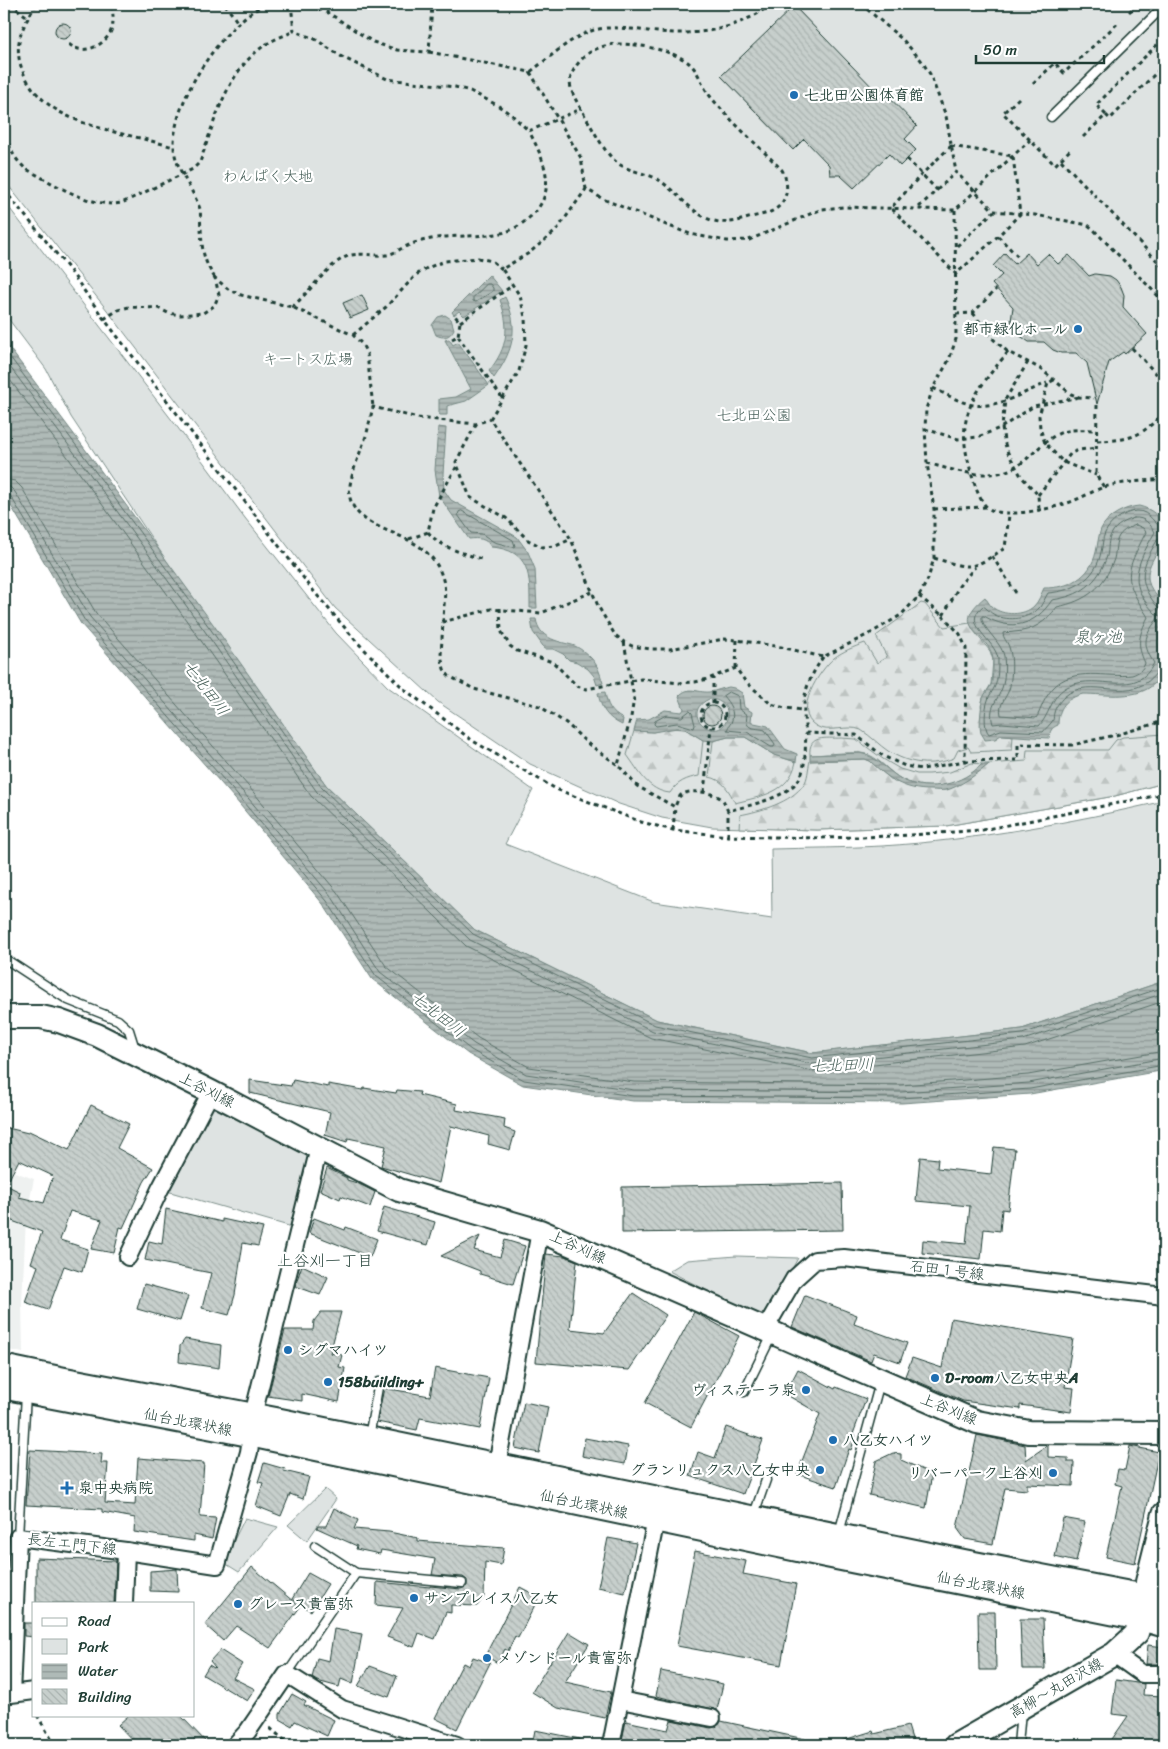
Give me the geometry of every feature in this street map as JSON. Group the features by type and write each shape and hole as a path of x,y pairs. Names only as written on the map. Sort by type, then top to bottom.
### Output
{"main road":[{"name":"仙台北環状線","path":"4,1368 656,1519 1154,1610"},
{"name":"仙台北環状線","path":"15,1389 254,1425 369,1439 838,1536 1154,1610"}],"street":[{"name":"上谷刈線","path":"4,1017 41,1017 97,1034 399,1190 540,1231 977,1422 1028,1432 1164,1433"},
{"path":"128,1257 160,1189 211,1092"},
{"path":"254,1425 256,1403 320,1148"},
{"path":"497,1465 540,1231"},
{"name":"石田１号線","path":"769,1331 794,1279 815,1260 834,1258 1164,1296"},
{"name":"長左エ門下線","path":"32,1691 8,1693 10,1578 18,1537 217,1565 250,1452 254,1425"},
{"path":"1154,1610 1147,1582 1164,1514"},
{"path":"611,1745 656,1519"},
{"name":"長左エ門下線","path":"124,1602 126,1551"},
{"name":"高柳～丸田沢線","path":"956,1745 1114,1654 1137,1633 1154,1610"},
{"path":"1114,1654 1142,1674 1164,1674"},
{"path":"235,1745 258,1718 287,1674 342,1709 457,1745"},
{"path":"620,1700 712,1718"}],"lane":[{"path":"1051,117 1164,6"},
{"path":"4,958 68,1000 118,1020 129,1030 136,1053"},
{"path":"744,1392 769,1331"},
{"path":"838,1536 880,1380"},
{"path":"369,1439 379,1382"},
{"path":"15,1389 18,1537"},
{"path":"753,1519 766,1480"},
{"path":"314,1546 356,1573 462,1583"},
{"path":"287,1674 356,1573"},
{"path":"1018,1745 1022,1707"}],"path":[{"path":"10,4 29,18"},
{"path":"36,4 22,30 19,42 19,60 30,86 42,100 56,111 79,122 174,147"},
{"path":"69,44 81,49 91,49 107,38 112,29 114,18 111,4"},
{"path":"225,4 238,23"},
{"path":"270,4 255,10 238,23 214,49 197,75 176,126 174,147 183,174 200,210 202,255 206,266 215,278 228,289 241,296 292,307 353,335 362,344 367,354 373,407 368,430 351,479 350,499 366,520 409,540 429,553 439,568 444,585 441,655 444,668 449,676 474,689 539,706 566,723 587,744 618,765 637,786 675,807"},
{"path":"291,4 294,31"},
{"path":"303,4 327,12 374,42 397,50 428,52 530,72 576,39 589,32 620,28 673,33 716,30 751,18 772,4"},
{"path":"428,52 432,4"},
{"path":"861,4 903,40 921,60 930,74 946,116 956,172 994,211 1088,225 1164,302"},
{"path":"1129,12 1138,4"},
{"path":"1033,84 1055,63 1064,73 1118,23"},
{"path":"4,129 10,152 26,169 67,190 101,204 122,203 193,169 200,162 229,87 242,65 270,42 294,31 315,39 342,57 387,79 456,87 470,91 512,115 529,131 538,148 547,174 547,187 541,204 520,226 496,234 431,239 386,255 353,254 346,256 326,272 304,297 292,307"},
{"path":"1164,38 1096,105 1110,119 1164,65"},
{"path":"612,44 627,44 668,52 691,64 710,96 782,170 787,182 787,193 782,203 773,211 734,222 708,219 694,210 662,182 626,167 613,159 581,109 570,90 570,79 581,60 592,51 612,44"},
{"path":"502,269 529,253 556,231 586,189 581,158 530,72"},
{"path":"1019,98 1003,113 1055,165 1072,148"},
{"path":"529,131 581,109"},
{"path":"1083,138 1106,115"},
{"path":"586,189 603,199 697,236 727,241 749,240 822,209 843,206 955,210 1030,140"},
{"path":"951,146 1013,156"},
{"path":"891,208 951,146"},
{"path":"1013,156 1020,214"},
{"path":"907,159 937,190"},
{"path":"1061,160 1164,268"},
{"path":"918,208 956,172"},
{"path":"4,190 69,269 104,320 316,594 357,642 404,689 473,742 556,789 641,822 673,830 728,836 821,838 895,836 982,830 1164,794"},
{"path":"891,208 956,274"},
{"path":"728,811 788,791 797,782 802,774 803,765 806,733 803,710 807,686 824,657 901,615 919,596 928,579 934,558 934,509 924,429 926,409 933,388 949,360 956,339 955,210"},
{"path":"956,247 994,211"},
{"path":"956,274 1020,214"},
{"path":"998,236 1020,259"},
{"path":"353,335 386,306 416,275 445,261 478,258 492,261 502,269 520,296 525,317 526,345 518,371 503,400 490,419 476,424 452,422 418,418 373,407"},
{"path":"104,320 118,310 129,307 158,308 168,313 180,315 203,313 214,306 219,295 215,278"},
{"path":"460,322 513,285"},
{"path":"956,314 973,313 996,289"},
{"path":"973,313 992,338 1008,352 1041,369 1071,394 1079,397"},
{"path":"456,316 460,322 458,336 503,400"},
{"path":"452,339 458,336"},
{"path":"1132,348 1164,382"},
{"path":"1008,352 986,378 970,404 967,417 966,452 971,474 986,507 993,512 1008,515 1071,502 1104,488 1128,483 1164,480"},
{"path":"1028,362 1005,400 1002,428 1004,441 1015,467 1038,494 1039,510"},
{"path":"933,388 970,404 984,405 1005,400 1054,380"},
{"path":"1048,383 1042,404 1040,422 1045,443 1063,462 1096,475"},
{"path":"924,429 958,440 965,439 994,432 1026,410 1042,404 1079,397 1094,398"},
{"path":"1097,405 1096,475 1104,488"},
{"path":"1097,441 1120,440 1132,437 1147,428 1164,412"},
{"path":"490,419 571,539 598,606 615,635 624,642 632,646 670,649 724,639 781,647 824,657"},
{"path":"476,424 456,462 470,497 506,518 528,540 542,547 556,546 571,539"},
{"path":"927,463 971,474 1004,472 1034,454 1055,435 1071,430 1097,430"},
{"path":"1038,494 1074,451 1097,448"},
{"path":"428,532 433,508 457,466"},
{"path":"934,509 986,507"},
{"path":"943,616 959,586 976,566 1005,548 1008,515"},
{"path":"409,540 428,532"},
{"path":"428,532 441,544 481,559"},
{"path":"992,556 1016,593"},
{"path":"934,558 963,566 976,566"},
{"path":"443,622 500,608 541,613 592,592"},
{"path":"919,596 943,616 960,634 966,648 965,761"},
{"path":"500,608 501,631 510,646 517,651 553,662 577,686 586,690 641,679 680,683 695,682 736,668"},
{"path":"737,640 736,668 745,681 771,704 803,710"},
{"path":"618,765 634,698 624,642"},
{"path":"713,677 713,704"},
{"path":"713,704 722,709 724,717 721,723 711,728 704,723 701,716 706,706 713,704"},
{"path":"806,733 856,735 883,756 906,766 922,769 965,761 1018,760 1018,744 1072,744 1120,734 1158,723 1164,719"},
{"path":"704,792 711,728"},
{"path":"673,830 675,807 681,795 704,792 716,795 723,800 728,811 728,836"},
{"path":"39,1716 54,1745"},
{"path":"258,1718 290,1745"}],"shaded area":[{"path":"15,1172 34,1179 26,1218 22,1303 23,1353 4,1349 4,1175 9,1178"}],"green space":[{"name":"七北田公園","path":"4,4 1164,4 1164,783 1115,796 946,826 817,830 712,827 662,818 619,804 530,764 438,702 335,608 107,310 4,180"},
{"path":"4,201 245,518 336,633 388,687 533,790 505,844 654,902 772,919 771,849 882,846 989,835 1059,823 1164,801 1164,981 1022,1029 813,1053 657,1020 475,930 326,785 168,563 71,417 46,369 4,313"},
{"path":"921,603 925,604 944,627 970,623 973,630 990,651 993,660 991,684 981,706 995,739 1001,734 1013,736 1012,750 971,752 968,747 958,750 954,758 945,761 920,763 904,759 885,749 856,728 826,729 816,726 809,720 807,702 810,692 821,672 828,664 841,653 865,643 877,663 887,657 876,636"},
{"path":"670,728 685,729 703,740 699,776 683,781 670,793 650,784 640,774 627,755 634,731 653,732"},
{"path":"1164,734 1164,783 1115,796 946,826 817,830 739,828 740,815 775,805 798,791 806,779 810,761 865,759 870,761 894,782 947,790 967,780 989,764 1026,761 1027,750 1108,750 1116,740 1123,737"},
{"path":"728,737 745,737 774,755 796,762 787,780 781,787 764,795 735,803 722,783 709,777 713,741"},
{"path":"824,738 856,739 900,769 917,774 950,772 972,763 982,764 956,782 945,785 924,786 903,780 869,755 849,753 810,755 810,748 815,741"},
{"path":"210,1098 319,1148 292,1227 160,1189"},
{"path":"736,1256 798,1258 769,1311 756,1316 669,1271 687,1260"},
{"path":"325,1489 336,1499 307,1541 288,1525"},
{"path":"245,1518 278,1527 239,1572 223,1562"}],"water":[{"path":"489,275 502,291 464,316 459,311 454,315 452,312"},
{"path":"505,297 512,319 512,339 506,358 494,378 489,371 500,354 505,337 505,320 500,300"},
{"path":"445,315 451,319 454,329 451,334 442,337 436,335 432,325 438,317"},
{"path":"449,339 453,345 458,342 489,385 466,401 447,406 447,415 439,415 439,399 456,397 471,389 445,340"},
{"name":"七北田川","path":"4,341 213,624 326,785 475,930 657,1020 812,1053 1022,1029 1164,981 1164,1069 1030,1094 902,1103 633,1101 523,1085 468,1054 372,979 323,904 235,799 81,624 4,494"},
{"path":"438,427 446,428 443,474 444,490 451,500 517,537 528,552 535,569 537,608 530,608 530,585 526,567 521,559 514,553 504,549 491,547 484,540 469,539 439,496 435,470"},
{"name":"泉ヶ池","path":"1139,506 1154,513 1160,519 1164,534 1151,564 1148,577 1152,590 1164,607 1164,627 1158,640 1165,660 1160,677 1149,688 1141,692 1121,695 1083,694 1072,698 1061,709 1058,725 1051,730 1049,738 1001,735 995,739 985,740 980,730 981,711 983,698 992,683 993,661 991,652 970,624 970,617 974,608 985,597 992,607 1002,612 1013,614 1025,612 1034,606 1044,588 1062,586 1077,580 1084,575 1093,561 1100,532 1104,524 1117,513"},
{"path":"531,619 536,619 544,635 575,646 587,654 595,664 603,683 597,685 594,676 588,669 577,662 569,660 563,654 553,649 545,649 533,632"},
{"path":"729,687 742,693 744,707 752,712 751,721 768,726 785,749 797,754 796,762 774,755 745,737 728,737 713,741 703,740 685,729 677,728 653,732 634,731 637,720 649,719 665,710 682,712 684,709 679,696 686,691 709,692","holes":["709,699 713,699 726,707 728,715 722,727 716,729 703,725 698,719 697,712 700,705"]},
{"path":"605,692 610,708 623,719 622,725 612,719 603,708 598,693"},
{"path":"860,753 872,757 903,780 924,786 934,786 956,781 965,777 982,764 989,764 963,783 951,789 941,790 904,786 865,759 810,761 810,755"}],"building":[{"name":"七北田公園体育館","path":"794,6 877,92 881,89 917,126 905,139 916,150 900,166 889,154 854,188 840,175 830,175 829,165 804,139 793,150 721,76"},
{"path":"60,23 66,23 71,28 69,37 60,39 55,34 55,28"},
{"name":"都市緑化ホール","path":"1005,253 1015,264 1027,253 1037,264 1048,254 1058,264 1069,255 1089,276 1095,274 1110,276 1121,287 1124,295 1123,307 1147,334 1125,354 1123,352 1109,362 1097,404 1087,363 1076,353 1061,353 1053,350 1044,342 1029,342 1016,333 1011,321 1013,307 992,284 1002,275 993,266"},
{"path":"362,295 369,310 350,318 343,303"},
{"path":"712,706 718,709 721,715 718,721 712,724 706,721 703,715 706,709"},
{"path":"250,1080 291,1086 293,1080 328,1087 328,1084 396,1093 397,1090 420,1092 419,1095 457,1104 456,1110 505,1119 504,1128 515,1132 510,1150 488,1144 489,1136 451,1126 439,1183 381,1166 386,1146 348,1138 347,1142 325,1135 330,1112 250,1093"},
{"path":"91,1105 129,1124 117,1148 153,1168 144,1182 123,1228 120,1227 114,1253 91,1249 102,1220 70,1211 60,1240 88,1249 82,1272 64,1266 48,1310 25,1302 38,1266 31,1263 42,1232 4,1218 4,1127 28,1133 29,1131 69,1150","holes":["19,1160 53,1176 44,1203 19,1197 20,1192 6,1185"]},
{"path":"994,1147 1015,1149 1008,1210 1002,1209 1000,1231 984,1229 981,1259 922,1253 923,1240 966,1244 970,1206 916,1201 920,1157 938,1159 937,1168 991,1174"},
{"path":"327,1168 347,1178 347,1180 375,1192 370,1207 341,1196 340,1199 320,1190"},
{"path":"842,1183 843,1230 622,1233 622,1187"},
{"path":"384,1207 435,1222 428,1245 377,1231"},
{"path":"166,1209 222,1222 222,1219 263,1228 258,1246 243,1243 235,1295 229,1315 202,1308 211,1273 145,1260 149,1241 162,1244"},
{"path":"314,1218 345,1230 346,1227 377,1239 370,1257 309,1233"},
{"path":"480,1236 474,1250 500,1257 505,1240 525,1246 513,1284 480,1274 480,1271 441,1256"},
{"path":"546,1254 564,1256 577,1261 570,1329 604,1333 633,1293 666,1315 629,1370 536,1362"},
{"path":"302,1265 328,1277 320,1295 295,1286"},
{"path":"144,1284 188,1296 180,1321 137,1309"},
{"path":"805,1295 857,1315 854,1324 907,1343 900,1362 874,1353 871,1361 792,1327"},
{"path":"321,1312 341,1312 330,1353 342,1355 339,1367 345,1368 339,1402 302,1394 302,1401 268,1396 285,1330 313,1330 314,1321"},
{"path":"694,1312 739,1336 691,1427 645,1403"},
{"path":"951,1318 1073,1339 1065,1387 1074,1388 1071,1412 1020,1405 1020,1409 963,1401 905,1376 912,1358 942,1368"},
{"path":"185,1339 221,1345 219,1368 179,1362 180,1346"},
{"path":"435,1368 489,1378 480,1429 420,1418 417,1430 377,1422 384,1388 430,1396"},
{"path":"798,1369 835,1389 836,1387 866,1399 853,1434 856,1436 851,1450 849,1449 836,1487 797,1474 820,1414 785,1394"},
{"path":"524,1402 548,1407 539,1453 515,1448"},
{"path":"726,1427 763,1440 743,1494 690,1476 698,1452 715,1458"},
{"path":"977,1435 1025,1445 1026,1460 1048,1445 1048,1457 1068,1458 1068,1462 1074,1462 1073,1486 1027,1484 1027,1490 1005,1488 993,1544 965,1539 957,1528"},
{"path":"585,1438 628,1446 625,1464 582,1456"},
{"path":"1130,1446 1159,1452 1135,1563 1106,1557 1122,1486 1115,1484 1118,1469 1125,1470"},
{"path":"30,1450 102,1454 101,1463 108,1463 105,1503 135,1505 138,1458 204,1463 200,1517 216,1518 212,1539 194,1535 194,1541 134,1532 135,1518 102,1512 102,1509 26,1505"},
{"path":"893,1453 901,1454 901,1460 932,1474 926,1508 869,1495 876,1461"},
{"path":"264,1463 285,1469 284,1471 309,1477 303,1499 290,1494 281,1516 256,1506 263,1483 258,1482"},
{"path":"334,1508 358,1520 354,1529 389,1532 418,1538 418,1541 504,1548 501,1565 485,1562 484,1597 477,1606 451,1605 451,1613 446,1612 435,1639 419,1633 414,1647 387,1637 403,1608 376,1605 377,1582 461,1589 467,1586 467,1580 463,1577 432,1575 435,1559 381,1550 380,1554 356,1549 357,1546 317,1528 318,1526 326,1526"},
{"path":"1063,1518 1085,1522 1076,1562 1055,1557"},
{"path":"608,1538 636,1543 625,1593 598,1587"},
{"path":"695,1551 746,1561 743,1574 796,1584 781,1665 677,1646"},
{"path":"36,1558 116,1561 114,1602 36,1602"},
{"path":"252,1567 300,1607 270,1648 236,1626 223,1641 205,1625"},
{"path":"177,1569 178,1592 150,1591 150,1571"},
{"path":"308,1573 328,1584 311,1611 292,1599"},
{"path":"520,1587 539,1597 518,1638 515,1636 508,1651 505,1649 498,1663 485,1656"},
{"path":"978,1612 995,1612 996,1670 979,1670"},
{"path":"1020,1619 1043,1619 1045,1669 1022,1669"},
{"path":"24,1623 32,1623 32,1637 24,1636"},
{"path":"334,1629 362,1634 353,1684 341,1679 339,1687 312,1678 317,1658 329,1661"},
{"path":"569,1632 589,1644 565,1682 611,1692 605,1718 558,1708 532,1692"},
{"path":"1148,1645 1164,1647 1164,1664 1146,1664"},
{"path":"220,1650 242,1664 233,1678 255,1689 247,1701 203,1675 209,1665 215,1667 210,1661"},
{"path":"473,1657 490,1663 457,1729 435,1718 463,1663 469,1666"},
{"path":"370,1666 397,1676 389,1697 358,1686"},
{"path":"661,1671 723,1684 717,1710 656,1696"},
{"path":"1116,1680 1144,1684 1143,1695 1164,1696 1161,1745 1108,1745 1128,1716 1112,1714"},
{"path":"292,1694 306,1702 304,1705 334,1720 327,1736 295,1721 292,1726 280,1719 280,1714"},
{"path":"128,1716 181,1716 209,1745 137,1745 118,1725"},
{"path":"671,1720 711,1728 716,1727 721,1721 805,1739 804,1745 621,1745 626,1721 668,1730"},
{"path":"908,1726 913,1742 901,1745 837,1745 837,1742 873,1731 874,1734"},
{"path":"535,1730 580,1739 579,1745 532,1745"}],"place":[{"name":"七北田公園体育館","path":"794,95"},
{"name":"都市緑化ホール","path":"1078,329"},
{"name":"シグマハイツ","path":"288,1350"},
{"name":"D-room八乙女中央A","path":"935,1378"},
{"name":"158building+","path":"328,1382"},
{"name":"ヴィステーラ泉","path":"806,1390"},
{"name":"八乙女ハイツ","path":"833,1440"},
{"name":"グランリュクス八乙女中央","path":"820,1470"},
{"name":"リバーパーク上谷刈","path":"1053,1473"},
{"name":"泉中央病院","path":"67,1488"},
{"name":"サンプレイス八乙女","path":"414,1598"},
{"name":"グレース貴富弥","path":"238,1604"},
{"name":"メゾンドール貴富弥","path":"487,1658"}],"district":[{"name":"上谷刈一丁目","path":"325,1260"}],"park label":[{"name":"わんぱく大地","path":"268,176"},
{"name":"キートス広場","path":"308,359"}]}
